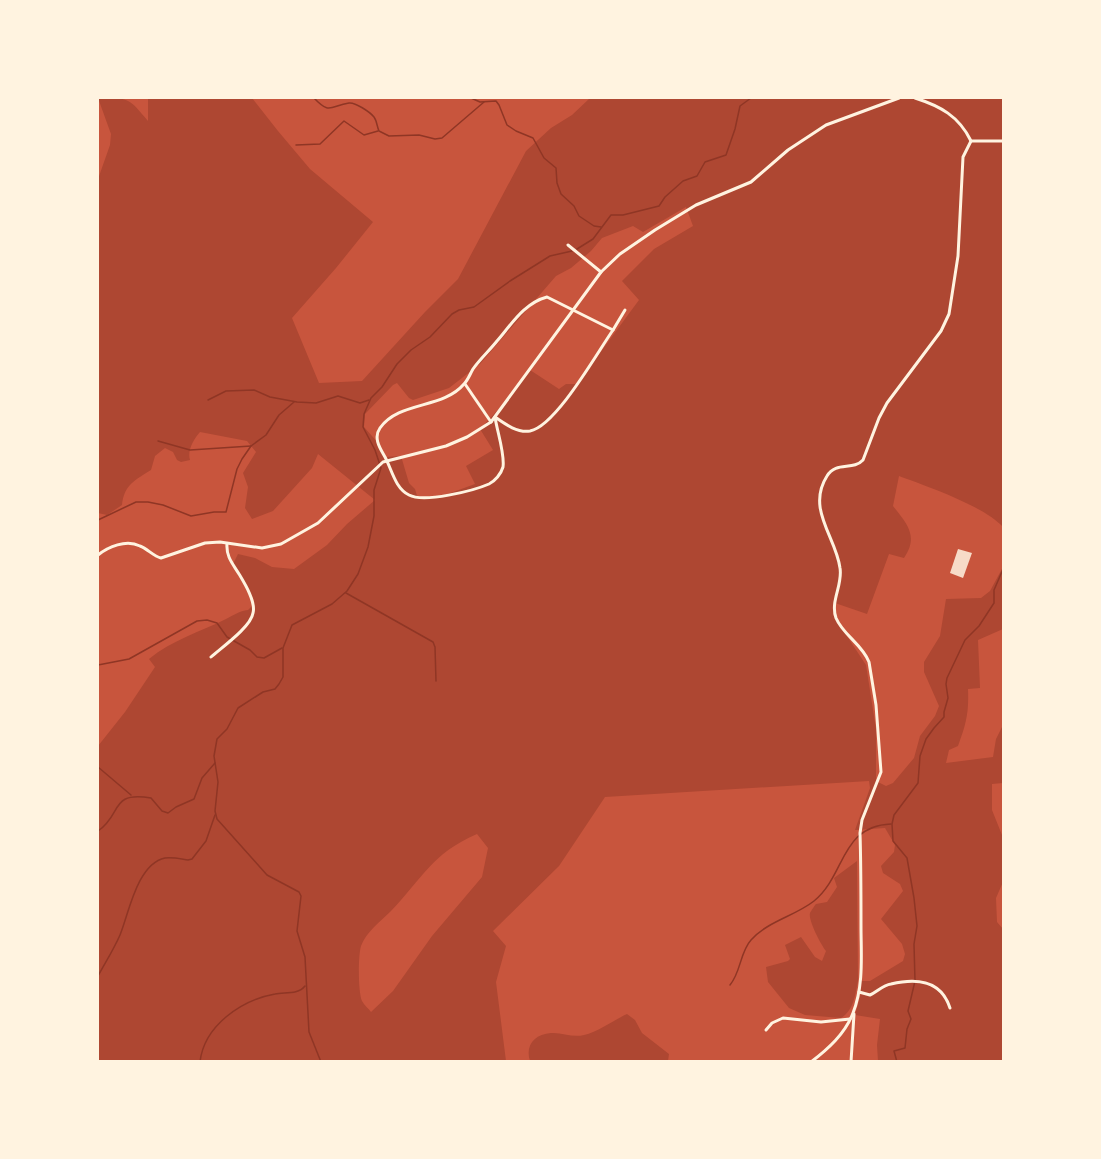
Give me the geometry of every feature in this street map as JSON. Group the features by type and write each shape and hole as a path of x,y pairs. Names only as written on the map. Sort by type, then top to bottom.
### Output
{"street":[{"path":"98,555 106,549 128,544 140,546 161,558 205,543 268,547 294,538 318,523 373,470 387,461 446,446 467,438 491,422 601,272 620,255 696,205 751,182 788,150 826,124 899,98"},
{"path":"915,98 954,117 961,123 971,141"},
{"path":"971,141 1004,141"},
{"path":"851,1062 854,1012 861,976 860,833 866,810 879,779 881,762 867,655 841,626 835,612 840,567 825,528 821,513 821,496 827,476 831,471 838,467 860,464 863,460 883,410 946,322 958,256 963,157 971,141"},
{"path":"568,245 601,272"},
{"path":"495,417 502,467 496,480 449,495 412,496 402,490 378,442 378,432 381,427 393,418 412,408 444,397 465,384 479,361 517,316 532,304 547,297 613,330"},
{"path":"495,417 522,431 542,425 558,410 625,310"},
{"path":"465,384 491,422"},
{"path":"211,657 248,624 254,612 240,575 228,556 227,544"},
{"path":"859,992 870,995 891,984 929,983 947,997 950,1008"},
{"path":"811,1062 830,1047 854,1012"},
{"path":"766,1030 772,1023 783,1018 821,1022 850,1019"}],"shaded area":[{"path":"98,98 127,100 148,121 148,98 252,98 310,169 373,222 292,318 319,383 362,381 458,279 526,151 590,98 1001,98 1004,100 1003,527 969,504 899,476 893,506 909,530 911,543 908,550 904,558 889,554 867,614 835,603 833,615 866,665 876,729 876,781 886,786 893,783 914,758 920,736 935,716 939,706 924,672 924,662 940,636 946,599 981,598 990,591 1003,567 1003,629 978,640 980,688 968,689 963,731 958,746 949,750 946,763 993,757 996,739 1003,725 1003,783 992,784 992,810 1004,846 1003,882 996,898 997,922 1003,929 1003,1061 878,1061 880,1019 855,1015 861,993 861,981 870,981 903,961 905,954 902,944 881,919 903,891 900,884 883,873 881,866 894,852 895,845 885,828 855,830 870,788 869,781 605,797 559,866 493,931 506,946 496,982 506,1061 98,1061 98,746 125,712 155,667 149,659 177,641 248,610 253,605 254,600 233,564 238,554 255,558 272,567 294,569 327,545 375,500 318,454 312,468 273,511 252,519 245,508 248,487 243,473 256,452 247,441 200,432 190,449 190,460 181,462 177,460 173,452 165,448 155,456 151,470 135,480 128,488 122,505 107,515 98,513 98,179 110,145 111,134","holes":["686,207 693,226 654,249 622,281 639,300 577,384 566,384 559,389 530,370 509,398 480,429 493,450 466,466 475,484 445,495 418,499 415,489 409,483 401,456 385,457 379,444 364,427 365,414 397,383 413,400 449,388 480,364 556,276 571,268 602,238 633,226 643,232","477,834 488,848 482,877 432,936 393,991 371,1012 362,1001 360,990 359,958 363,941 438,858"]},
{"path":"857,861 858,981 853,1002 849,1011 841,1018 805,1015 789,1008 768,982 766,967 788,961 790,959 785,945 801,937 815,957 822,961 826,951 813,927 810,913 816,904 827,902 837,887 834,878"},
{"path":"627,1014 635,1020 642,1033 669,1054 668,1061 530,1061 530,1046 540,1036 555,1033 584,1035"}],"building":[{"path":"958,549 972,553 963,578 950,573"}],"waterway":[{"path":"314,98 327,108 352,103 366,110 376,120 379,131 389,136 419,135 435,139 442,138 484,102"},
{"path":"471,98 480,102 496,101 507,125 533,138 544,158 556,168 557,183 561,194 574,206 579,216 594,226 601,227"},
{"path":"577,249 593,239 611,215 623,215 659,206 665,197 683,181 697,176 705,162 726,155 740,106 751,98"},
{"path":"296,145 320,144 344,121 364,135 378,131"},
{"path":"321,1062 309,1032 305,957 297,931 301,896 299,892 267,875 217,819 215,811 218,782 214,756 217,739 227,729 238,708 263,692 275,689 279,684 283,677 283,648 292,625 332,604 347,591 358,574 368,547 374,516 374,490 381,468 363,427 364,414 371,398 382,387 397,364 411,350 430,337 452,314 474,307 550,256 572,251"},
{"path":"208,400 226,391 254,390 270,397 297,402 316,403 338,396 360,403 369,400"},
{"path":"98,520 136,502 163,505 191,516 226,512 237,469 242,459 251,446 266,435 279,415 294,402"},
{"path":"158,441 190,450 251,446"},
{"path":"897,1062 894,1051 905,1048 907,1029 911,1019 908,1011 915,981 914,944 917,926 907,858 893,841 892,824 894,815 918,783 920,756 926,739 944,717 948,698 947,678 965,640 979,626 994,603 994,590 1004,567"},
{"path":"346,593 433,642 436,681"},
{"path":"98,665 129,659 197,621 207,620 217,623 227,637 250,650 257,657 264,658 282,648"},
{"path":"1004,750 1004,760"},
{"path":"98,831 111,818 122,801 129,798 151,798 162,811 168,813 194,799 202,778 215,763"},
{"path":"98,767 131,795"},
{"path":"98,976 118,940 135,891 147,869 155,862 165,858 192,859 206,841 215,815"},
{"path":"730,985 751,940 773,923 814,901 832,878 853,842 862,833 874,827 891,824"},
{"path":"200,1062 209,1037 217,1026 237,1009 262,997 295,992 305,986"}]}
